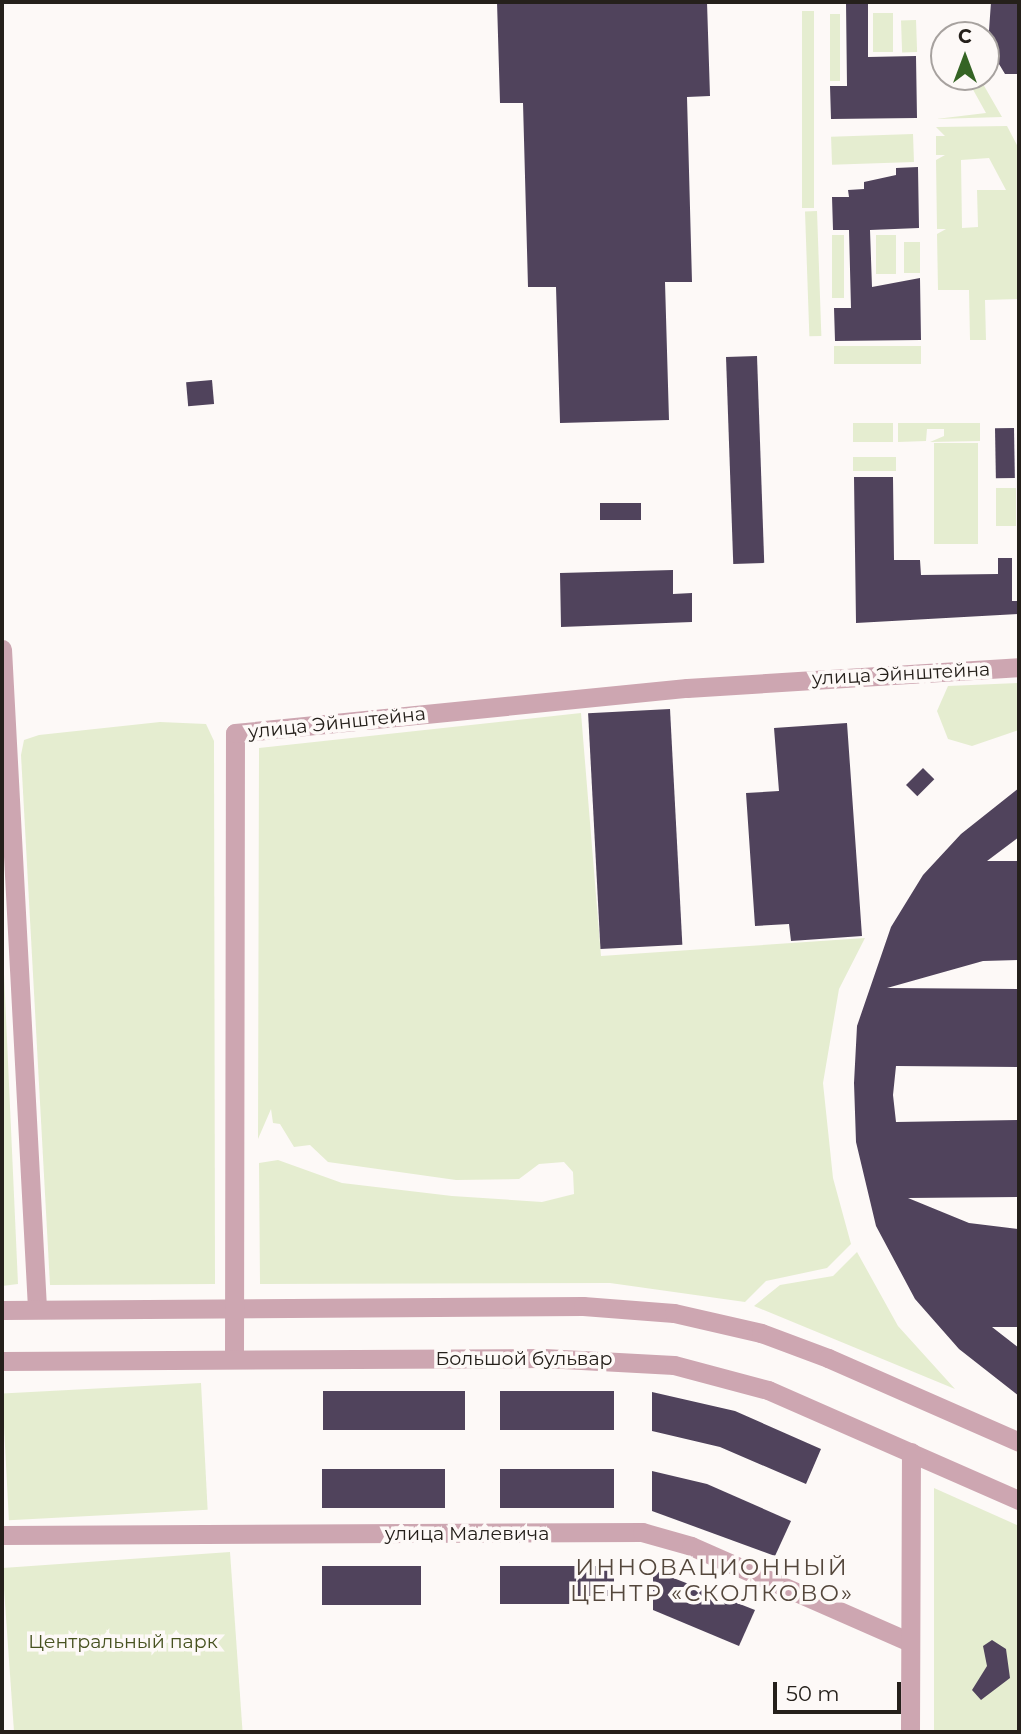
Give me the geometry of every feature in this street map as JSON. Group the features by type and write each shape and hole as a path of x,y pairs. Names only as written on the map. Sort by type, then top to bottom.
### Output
{"street":[{"path":"2,649 37,1307"},
{"name":"улица Эйнштейна","path":"234,1358 234,733 687,688 1019,667"},
{"path":"2,1310 37,1307 583,1306 706,1318 828,1358 1019,1442"},
{"name":"Большой бульвар","path":"2,1361 557,1358 674,1365 768,1390 1019,1500"},
{"path":"909,1732 911,1452"},
{"name":"улица Малевича","path":"2,1535 642,1532 691,1546 910,1642"}],"green space":[{"path":"802,11 814,11 814,208 802,208"},
{"path":"873,13 893,13 893,52 873,52"},
{"path":"830,14 840,14 840,81 830,81"},
{"path":"916,20 917,52 902,53 901,21"},
{"path":"974,91 987,91 1002,117 936,119 986,113"},
{"path":"1007,126 1019,149 1019,299 985,300 986,340 970,340 969,290 938,290 937,234 946,229 937,229 936,160 945,155 936,155 936,136 945,136 936,127","holes":["989,158 1006,190 977,190 978,227 962,228 961,160"]},
{"path":"913,134 914,162 832,165 831,137"},
{"path":"805,211 817,211 821,336 809,336"},
{"path":"832,235 844,235 844,298 832,298"},
{"path":"876,235 896,235 896,274 876,274"},
{"path":"904,242 920,242 920,273 904,273"},
{"path":"834,346 921,346 921,364 834,364"},
{"path":"853,423 893,423 893,442 853,442"},
{"path":"898,423 980,423 980,441 930,442 944,436 944,429 927,429 926,441 898,442"},
{"path":"934,443 978,443 978,544 934,544"},
{"path":"853,457 896,457 896,471 853,471"},
{"path":"996,488 1016,488 1016,526 996,526"},
{"path":"1019,683 1019,730 972,746 948,739 937,711 948,686"},
{"path":"581,713 601,956 865,938 839,989 823,1083 833,1178 851,1244 827,1268 766,1281 745,1302 610,1283 260,1284 259,1163 278,1160 342,1183 452,1196 542,1202 574,1194 573,1172 564,1162 539,1164 519,1179 456,1180 328,1162 310,1145 294,1147 280,1124 273,1123 271,1109 258,1139 259,748"},
{"path":"160,722 206,724 214,741 215,1284 50,1285 21,755 24,740 39,735"},
{"path":"2,929 18,1284 2,1286"},
{"path":"857,1252 898,1326 955,1389 754,1306 780,1285 833,1276"},
{"path":"201,1383 208,1510 9,1520 2,1393"},
{"path":"934,1488 1019,1526 1019,1732 934,1732"},
{"name":"Центральный парк","path":"230,1552 243,1732 14,1732 3,1568"}],"building":[{"path":"497,2 707,2 710,96 687,97 692,282 665,282 669,420 560,423 556,287 528,287 523,103 500,103"},
{"path":"846,2 868,2 868,57 916,56 917,118 831,119 830,86 847,86"},
{"path":"991,2 1019,2 1019,74 1005,74 1000,66 1000,21 990,21"},
{"path":"918,167 919,228 870,230 872,287 920,278 921,340 835,341 834,308 851,308 849,230 833,230 832,197 849,197 848,190 864,189 864,182 896,175 896,168"},
{"path":"757,356 764,563 733,564 726,357"},
{"path":"212,380 214,404 188,406 186,382"},
{"path":"995,428 1014,428 1015,478 996,478"},
{"path":"854,477 893,477 894,560 920,560 921,575 998,574 998,558 1012,558 1012,601 1019,601 1019,614 856,623"},
{"path":"600,503 641,503 641,520 600,520"},
{"path":"673,570 673,594 692,593 692,622 561,627 560,573"},
{"path":"670,709 682,945 600,949 588,713"},
{"path":"847,723 862,936 791,941 789,924 755,926 746,793 779,791 774,728"},
{"path":"923,768 934,779 917,796 906,785"},
{"path":"1019,788 1019,837 987,861 1019,861 1019,960 983,961 887,988 1019,989 1019,1067 896,1066 893,1095 896,1122 1019,1120 1019,1197 908,1198 969,1223 1019,1229 1019,1327 992,1327 1019,1348 1019,1396 959,1349 915,1299 876,1226 856,1142 854,1083 857,1026 891,927 923,875 961,834"},
{"path":"323,1391 465,1391 465,1430 323,1430"},
{"path":"500,1391 614,1391 614,1430 500,1430"},
{"path":"652,1392 735,1411 821,1449 806,1484 720,1447 652,1431"},
{"path":"322,1469 445,1469 445,1508 322,1508"},
{"path":"500,1469 614,1469 614,1508 500,1508"},
{"path":"652,1471 707,1484 791,1521 775,1556 652,1511"},
{"path":"322,1566 421,1566 421,1605 322,1605"},
{"path":"500,1566 614,1566 614,1604 500,1604"},
{"path":"653,1570 755,1610 739,1646 653,1610"},
{"path":"992,1640 1006,1649 1010,1678 981,1700 972,1690 987,1666 983,1646"}],"district":[{"name":"ИННОВАЦИОННЫЙ ЦЕНТР «СКОЛКОВО»","path":"712,1580"}]}
